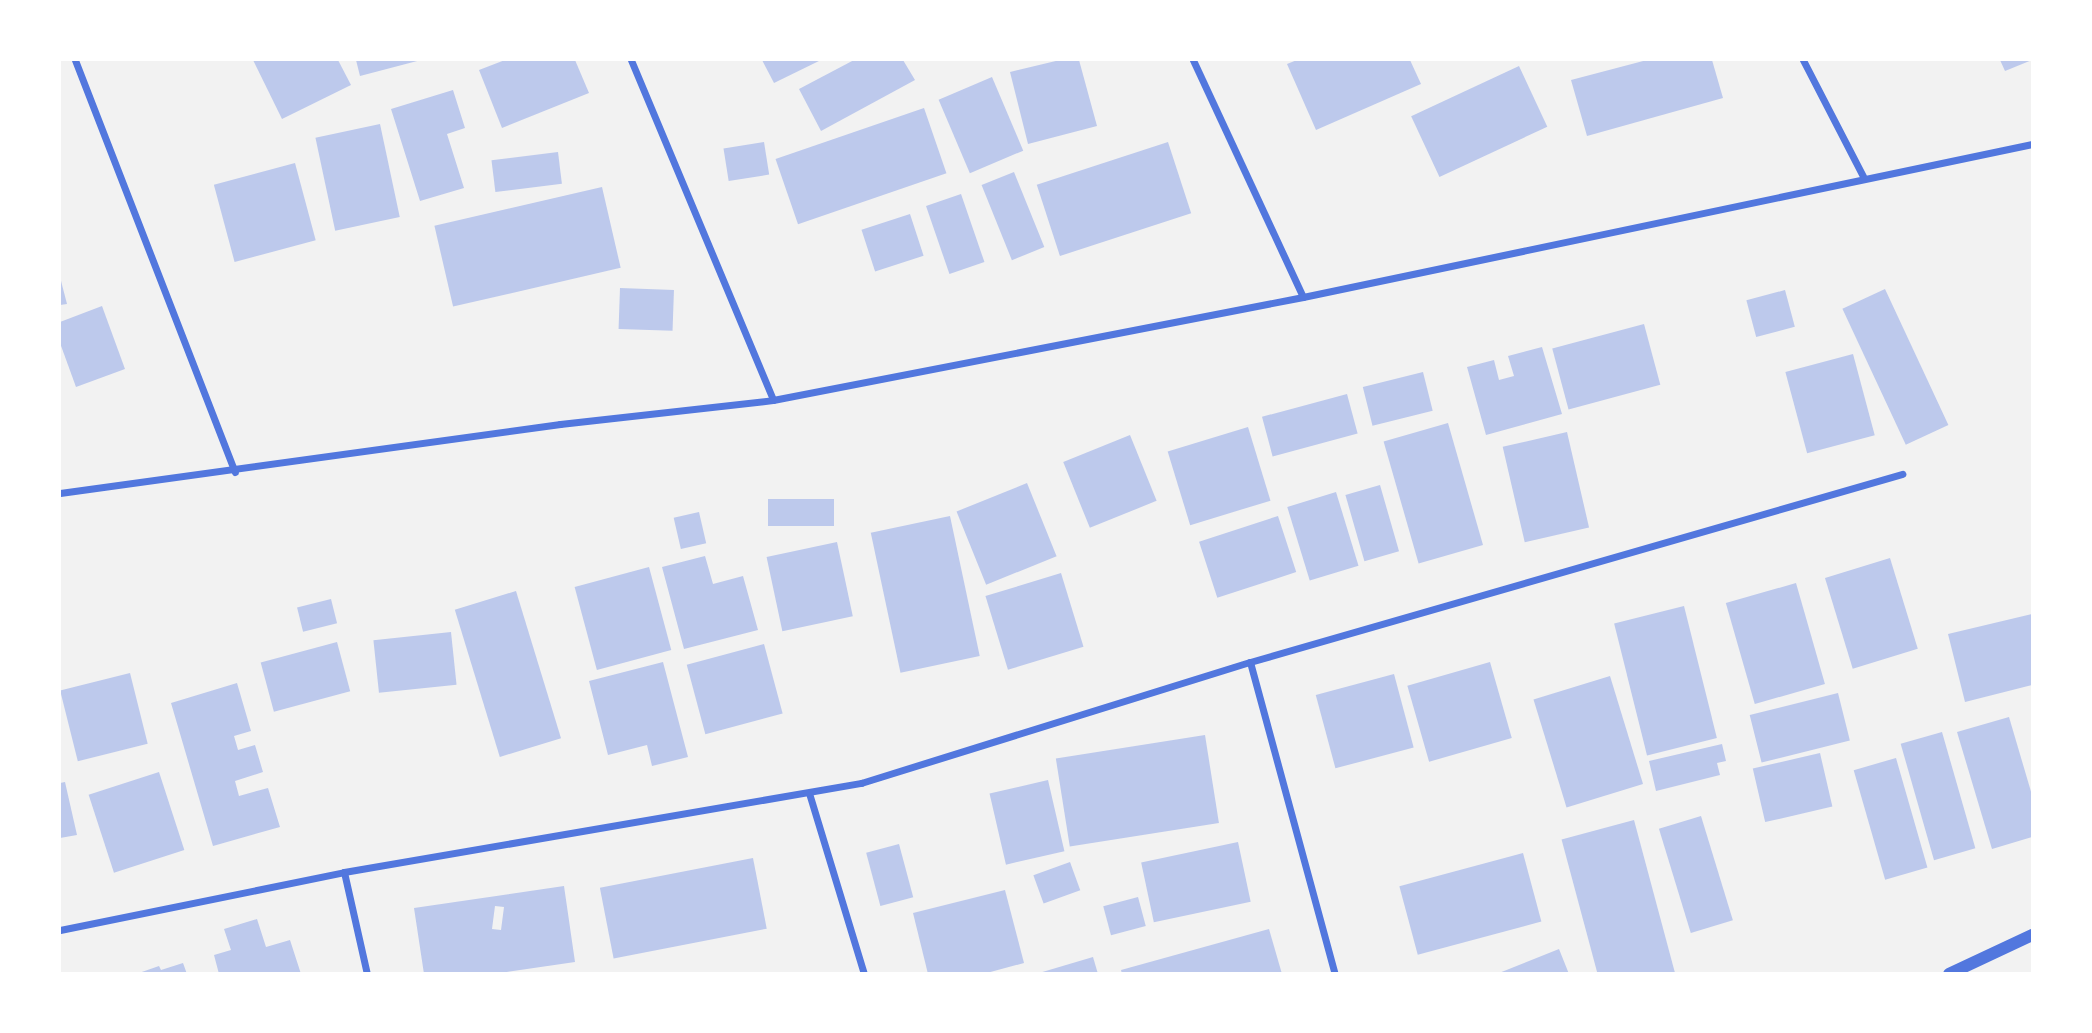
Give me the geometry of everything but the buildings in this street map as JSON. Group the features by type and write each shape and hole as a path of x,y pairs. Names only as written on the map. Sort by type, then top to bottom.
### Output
{"street":[{"path":"75,60 235,472"},
{"path":"631,60 773,400"},
{"path":"1193,60 1303,297"},
{"path":"1802,60 1863,176"},
{"path":"60,493 235,472 560,424 773,400 1303,297 1863,176 2032,144"},
{"path":"60,929 344,872 862,783 1250,663 1902,474"},
{"path":"1250,663 1335,974"},
{"path":"809,793 863,974"},
{"path":"344,872 367,974"},
{"path":"1949,974 2032,935"}]}
